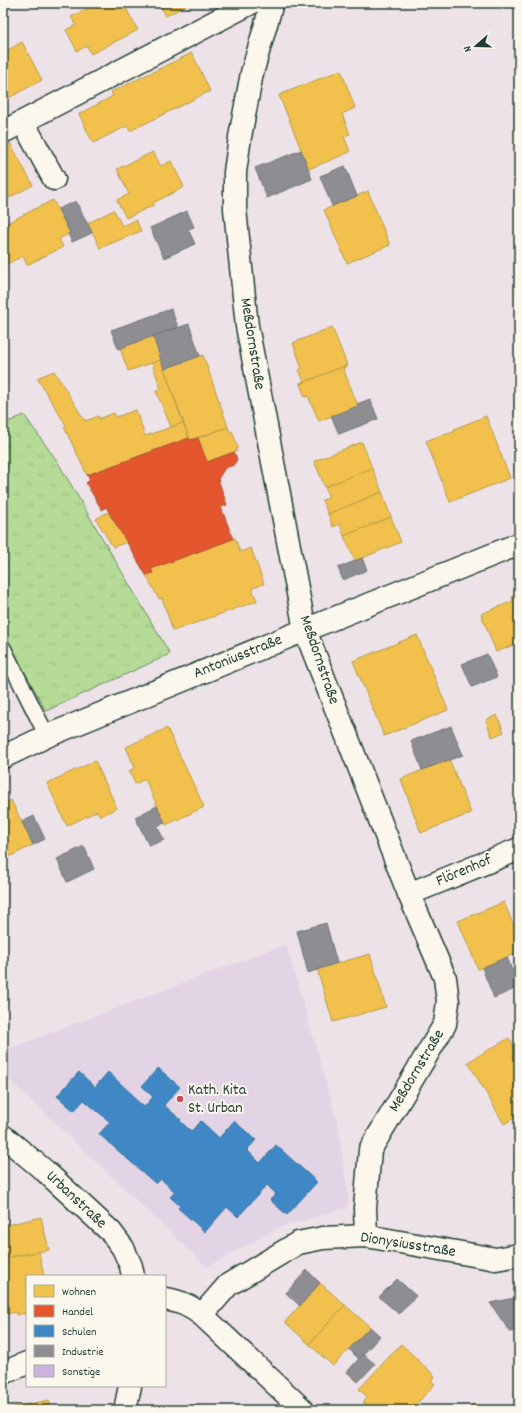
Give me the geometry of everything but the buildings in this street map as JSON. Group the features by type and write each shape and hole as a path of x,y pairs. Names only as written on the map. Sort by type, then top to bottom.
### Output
{"street":[{"path":"3,132 251,3"},
{"name":"Meßdornstraße","path":"272,3 252,73 240,137 236,172 235,209 247,326 304,630 409,894 445,978 448,1002 445,1024 370,1150 365,1208 366,1236"},
{"path":"23,122 54,179"},
{"name":"Antoniusstraße","path":"3,757 47,736 304,630 519,544"},
{"name":"Flörenhof","path":"409,894 519,848"},
{"name":"Urbanstraße","path":"3,1136 45,1171 111,1232 123,1248 131,1266 133,1275"},
{"name":"Dionysiusstraße","path":"202,1315 228,1285 298,1243 323,1238 366,1236 496,1259 519,1255"},
{"path":"166,1299 175,1300 190,1306 202,1315 303,1410"},
{"path":"3,1373 26,1363"},
{"path":"125,1410 130,1387"}],"lane":[{"path":"3,648 47,736"}],"shaded area":[{"name":"Kath. Kita St. Urban","path":"286,944 338,1124 349,1202 346,1208 280,1227 207,1267 3,1074 3,1051"}],"green space":[{"path":"24,415 57,461 170,654 46,711 3,632 3,424"}],"place":[{"name":"Kath. Kita St. Urban","path":"180,1099"}]}
